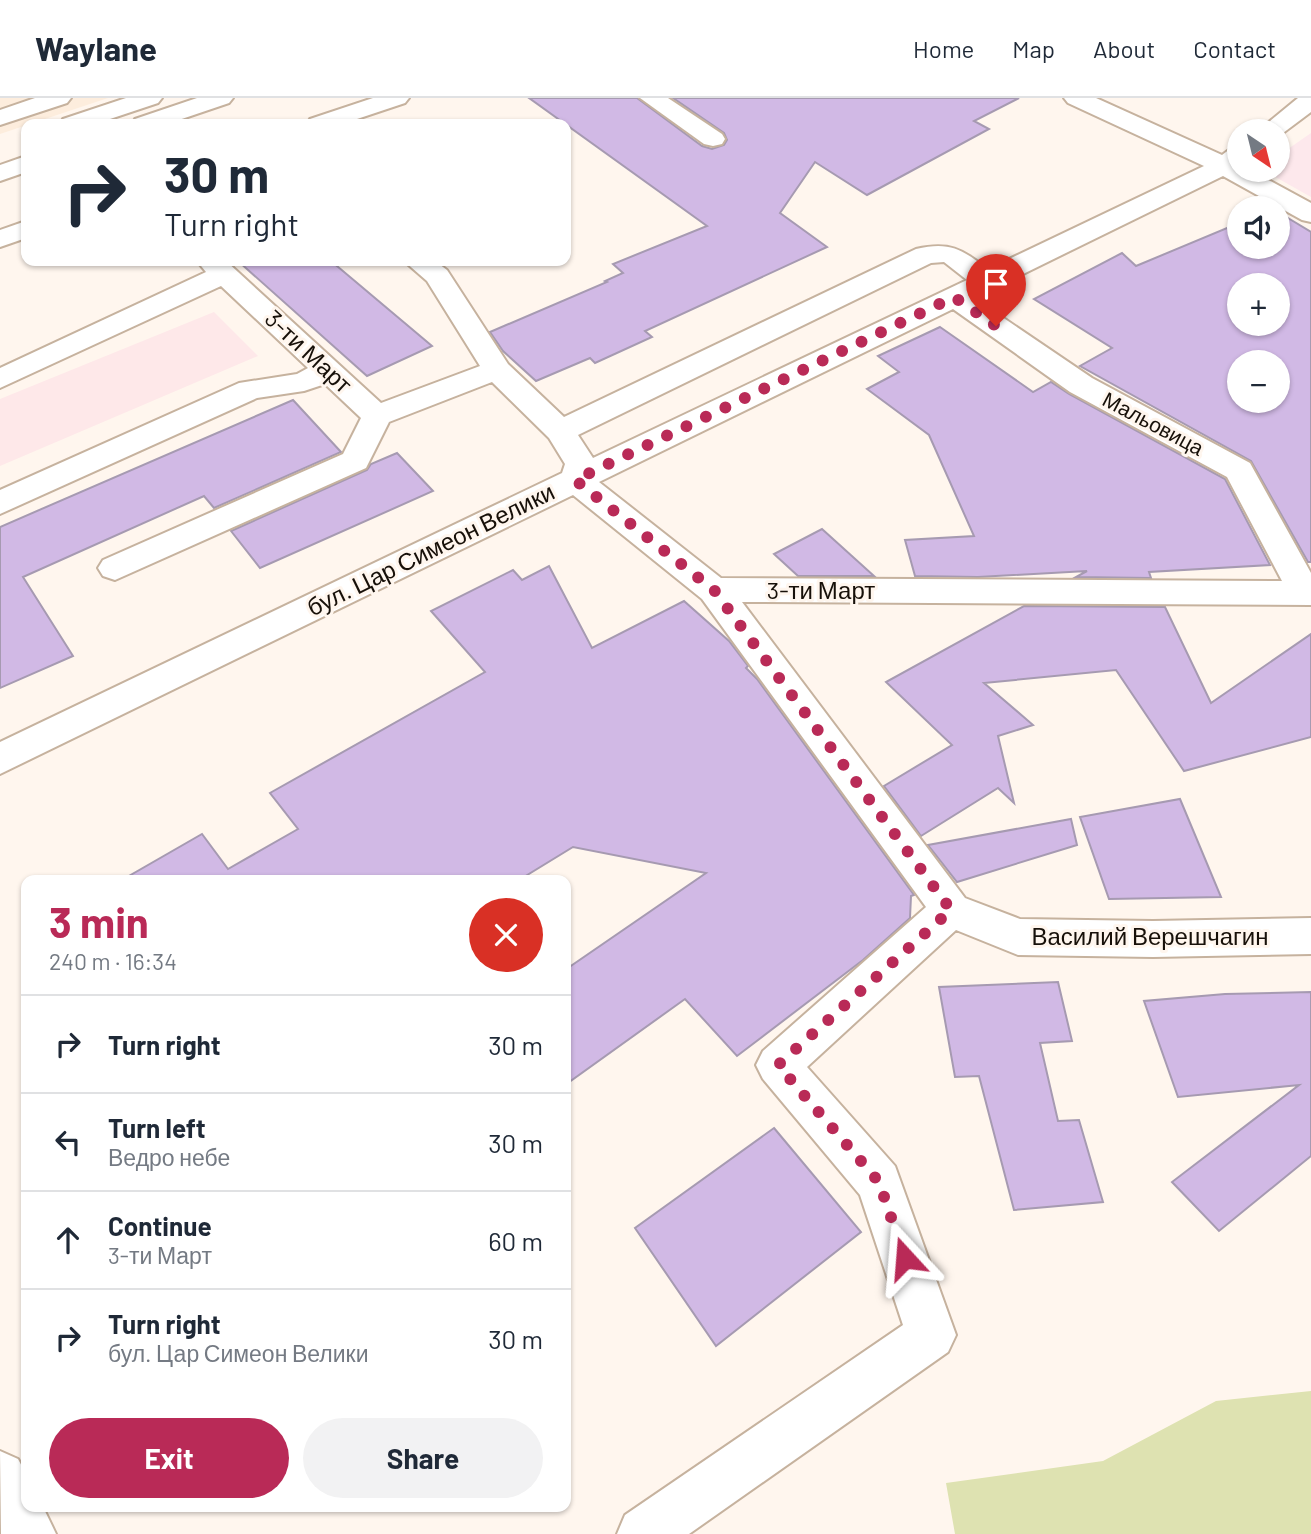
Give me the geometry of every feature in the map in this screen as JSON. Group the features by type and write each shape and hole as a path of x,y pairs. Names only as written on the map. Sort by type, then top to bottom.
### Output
{"street":[{"path":"0,118 59,98"},
{"path":"87,119 150,98"},
{"path":"159,119 221,98"},
{"path":"334,119 397,98"},
{"path":"652,98 713,139"},
{"path":"1076,98 1227,158"},
{"path":"1286,119 1311,100"},
{"path":"0,148 21,141"},
{"name":"бул. Цар Симеон Велики","path":"0,759 1227,162"},
{"path":"0,173 21,166"},
{"path":"1264,182 1311,214"},
{"path":"0,239 21,231"},
{"path":"560,431 926,255 950,254 986,281"},
{"path":"424,266 437,276 497,370 560,431 581,464 575,480 714,590 951,910 778,1065 879,1182 931,1335 644,1534"},
{"path":"0,379 218,268"},
{"name":"3-ти Март","path":"218,268 377,416"},
{"name":"Мальовица","path":"954,297 1082,385 1239,470 1308,593"},
{"path":"0,503 250,390 304,382 328,370"},
{"path":"115,568 355,461 377,416 497,370"},
{"name":"3-ти Март","path":"714,590 1308,593"},
{"name":"Василий Верешчагин","path":"951,910 1018,937 1153,939 1311,936"},
{"path":"0,1476 29,1534"}],"shaded area":[{"path":"0,98 108,98 45,119 21,119 21,127 0,134"},
{"path":"1311,133 1311,197 1284,182 1290,182 1290,148"},
{"path":"214,312 258,356 0,466 0,399"}],"green space":[{"path":"1311,1391 1311,1534 955,1534 946,1483 1103,1461 1216,1401"}],"building":[{"path":"529,98 637,98 702,146 712,149 724,145 727,140 724,133 673,98 1019,98 974,121 989,129 867,195 815,162 780,213 827,247 645,331 652,337 595,363 590,358 536,381 503,351 490,332 623,273 613,264 707,226 571,128 571,119 558,119"},
{"path":"1290,219 1311,232 1311,562 1308,562 1251,461 1080,366 1112,348 1034,299 1122,253 1136,266 1227,228 1227,259 1290,259"},
{"path":"244,266 337,266 432,346 367,376"},
{"path":"940,327 1033,392 1051,382 1225,479 1270,565 1149,572 1151,578 1076,577 1087,571 978,577 915,576 905,540 974,536 929,435 867,389 899,372 878,356"},
{"path":"293,400 341,452 214,508 204,496 23,577 73,656 0,688 0,527"},
{"path":"397,453 433,491 260,568 231,531 367,470 371,464"},
{"path":"822,529 874,576 798,576 774,554"},
{"path":"549,566 592,648 684,601 729,641 748,666 746,668 757,679 914,895 911,896 910,918 863,960 737,1056 685,999 571,1081 571,966 706,873 573,847 527,875 131,875 202,834 228,869 298,829 270,793 485,672 431,611 513,570 522,580"},
{"path":"1024,606 1165,607 1211,703 1311,634 1311,737 1184,771 1116,670 984,683 1033,725 998,736 1014,803 998,788 921,836 884,786 952,745 886,682"},
{"path":"1180,799 1221,897 1109,899 1080,817"},
{"path":"1071,819 1077,845 957,882 928,845"},
{"path":"1058,982 1072,1041 1040,1043 1058,1121 1079,1120 1103,1202 1014,1210 979,1076 955,1077 939,987"},
{"path":"1311,992 1311,1156 1219,1231 1172,1182 1299,1085 1178,1097 1144,1001 1225,994"},
{"path":"774,1128 861,1232 716,1346 635,1228"}],"route":[{"path":"905,1258 879,1182 778,1065 951,910 714,590 575,480 954,297 996,326"}]}
